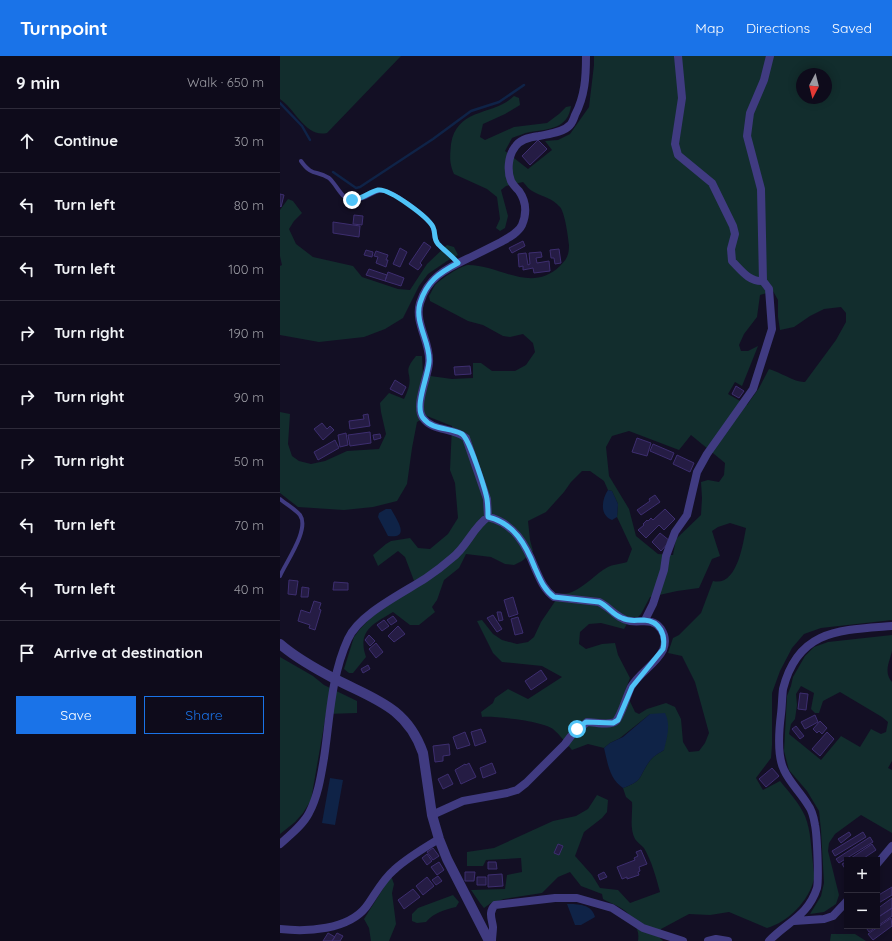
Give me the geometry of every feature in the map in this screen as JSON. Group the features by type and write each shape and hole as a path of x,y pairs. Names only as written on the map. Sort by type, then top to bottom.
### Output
{"street":[{"path":"488,517 487,499 466,438 462,434 434,427 423,419 420,411 420,400 428,375 429,360 419,316 419,305 426,288 435,277 458,263 506,239 519,230 526,210 524,200 512,182 509,173 511,153 520,141 562,131 570,126 581,103 586,74 586,56"},
{"path":"678,56 682,98 675,144 678,155 712,184 733,226 735,234 731,249 732,261 746,275 755,281 763,281"},
{"path":"645,620 653,604 664,570 666,556 675,532 687,515 698,472 707,454 753,389 772,329 769,289 763,281 761,189 747,136 750,113 764,80 770,56"},
{"path":"280,844 309,814 317,793 335,679 345,646 355,628 379,607 426,577 454,556 471,537 481,522 488,517 497,519 511,529 520,539 530,554 541,582 554,597 599,602 605,605 620,618 631,621 645,620 654,623 664,634 665,642 663,649 632,687 618,720 613,723 586,722 526,783 517,790 507,794 463,801 432,814"},
{"path":"769,941 794,921 813,899 818,886 815,825 809,806 784,770 780,760 780,725 783,690 788,675 806,646 820,637 838,632 892,626"},
{"path":"280,644 307,664 392,708 409,725 420,744 423,753 432,814 439,839 447,859 489,941"},
{"path":"280,929 317,929 341,924 353,919 366,907 393,870 439,839"},
{"path":"880,860 892,846"},
{"path":"492,941 490,914 495,905 555,898 577,898 612,908 643,928 683,941"},
{"path":"794,921 824,919 832,916 844,904"},
{"path":"708,941 716,939 728,941"}],"lane":[{"path":"301,161 306,168 314,173 328,177 337,186 344,197 349,200 359,199 377,190 385,191 397,197 427,219 433,226 435,233 434,237 437,243 458,263"},
{"path":"280,499 299,514 303,523 301,534 280,576"}],"green space":[{"path":"280,56 401,56 327,133 320,133 313,131 301,122 280,99"},
{"path":"594,56 892,56 892,620 821,628 804,634 792,648 780,671 772,693 771,758 756,778 763,790 780,781 803,811 810,834 814,877 808,895 796,910 782,921 767,928 729,912 710,915 689,914 661,929 659,937 663,941 638,941 637,929 630,915 603,899 602,894 581,886 570,872 558,877 542,893 504,899 491,903 484,908 471,890 505,889 507,875 522,872 521,858 486,860 483,866 467,866 467,852 494,848 553,821 576,816 588,809 597,795 608,800 607,812 602,818 584,832 575,856 592,875 600,888 618,890 630,903 660,892 654,870 647,853 635,839 633,834 632,802 626,797 623,788 637,781 650,760 664,750 650,714 620,738 604,748 588,744 572,750 556,731 547,726 498,717 482,717 481,712 493,703 495,698 508,689 528,699 562,677 542,666 502,662 493,653 477,621 482,620 493,634 502,640 517,644 528,642 534,637 541,622 560,594 570,593 608,567 627,562 632,549 617,517 618,504 612,491 608,490 604,481 590,471 582,471 546,512 528,521 533,551 522,561 514,565 505,564 491,557 466,554 459,568 444,580 437,600 432,607 435,612 419,625 410,625 393,612 379,620 365,634 364,648 366,657 353,673 349,673 344,669 354,637 376,612 416,586 405,557 398,551 378,566 373,555 391,541 410,538 418,548 430,549 448,534 458,518 455,483 450,470 452,426 427,416 417,422 407,484 397,501 373,507 344,510 298,507 280,493 280,412 290,414 288,444 292,456 299,461 311,464 325,461 347,451 379,449 386,434 380,403 389,393 404,399 410,381 408,369 416,356 422,356 423,375 452,379 473,378 473,363 481,363 492,371 515,371 526,365 535,352 533,343 523,334 510,337 503,336 483,325 468,321 430,301 429,296 438,282 456,270 468,265 480,266 527,278 538,278 549,274 560,266 568,254 569,245 562,210 551,200 529,189 523,182 506,186 501,190 508,216 505,228 500,231 496,228 500,219 497,197 487,189 454,174 450,159 451,144 455,132 468,118 497,107 514,96 519,98 520,105 483,124 480,137 485,140 514,127 547,123 566,107 571,106 569,114 562,124 551,129 528,132 512,138 505,151 528,169 552,150 545,141 558,140 570,134 589,107","holes":["773,291 778,300 780,330 794,327 810,316 824,309 841,307 846,313 846,322 836,340 805,382 797,381 769,369 759,388 747,405 728,394 735,382 742,386 758,346 748,351 741,351 739,345 744,334 757,317 760,295","629,431 679,450 691,435 725,463 724,475 719,482 708,480 701,482 701,515 676,539 673,555 658,554 636,536 629,509 609,476 606,447 612,436","730,523 746,528 741,553 737,563 728,578 721,581 713,581 701,613 679,635 673,638 668,653 682,656 695,682 709,733 705,743 699,751 689,752 683,742 681,719 675,707 666,703 647,709 639,714 635,712 625,691 630,678 618,655 615,643 602,644 586,649 579,644 580,632 589,624 601,623 624,629 631,617 637,618 641,614 650,597 699,588 712,559 720,556 712,531 718,527"]},
{"path":"288,199 293,201 302,213 289,229 296,244 313,257 353,266 362,277 398,289 410,290 427,264 447,245 454,247 458,255 428,274 419,286 403,318 385,329 364,337 319,342 280,335 280,266 282,265 280,256 280,210"},
{"path":"892,635 892,651 888,674 892,682 892,761 888,768 892,770 892,833 861,815 835,834 829,843 828,851 839,895 836,904 824,912 810,914 821,896 824,883 819,811 807,791 789,770 784,751 787,696 793,677 805,656 814,647 828,642","holes":["801,686 814,693 811,709 815,713 819,713 823,701 840,692 888,722 886,732 881,734 871,729 860,747 841,736 821,760 789,734 791,724 795,719 797,705 796,694"]},
{"path":"280,657 313,676 324,685 357,701 357,713 326,714 311,800 295,822 280,834"},
{"path":"391,876 394,884 392,893 396,924 389,941 371,941 369,928 364,919"},
{"path":"453,895 459,902 456,907 436,914 426,922 417,923 412,921 412,914 418,908"},
{"path":"831,934 855,934 866,941 830,941"}],"water":[{"path":"608,490 612,491 618,504 617,517 612,520 608,518 603,511 603,502"},
{"path":"386,509 391,509 399,523 401,532 399,535 388,536 378,517 379,513"},
{"path":"665,713 668,727 664,750 650,760 637,781 623,788 618,784 612,775 604,748 610,743 623,737 650,714"},
{"path":"330,778 343,780 335,825 322,823"},
{"path":"567,904 588,907 591,909 595,917 581,925 575,925"}],"building":[{"path":"538,140 547,149 530,165 522,156"},
{"path":"280,194 284,195 281,207 280,206"},
{"path":"354,215 363,216 362,225 353,224"},
{"path":"333,222 360,226 359,237 333,233"},
{"path":"523,241 525,246 512,253 509,248"},
{"path":"424,242 431,247 420,263 422,265 418,270 409,264"},
{"path":"400,248 407,252 400,267 393,264"},
{"path":"559,249 561,263 555,264 554,258 551,258 550,250"},
{"path":"366,250 373,252 372,257 364,255"},
{"path":"376,251 388,255 386,267 376,263 378,257 374,256"},
{"path":"541,252 542,257 536,258 537,263 549,261 550,271 534,273 533,268 523,270 523,266 519,267 518,254 526,253 528,265 530,264 529,253"},
{"path":"369,269 387,275 385,281 366,275"},
{"path":"388,272 404,278 401,286 385,281"},
{"path":"470,366 471,374 455,375 454,367"},
{"path":"395,380 406,387 402,395 390,389"},
{"path":"736,386 744,391 739,398 732,394"},
{"path":"368,414 370,426 350,429 349,421 364,419 363,415"},
{"path":"322,423 327,429 330,426 334,430 323,440 314,429"},
{"path":"370,432 371,443 350,446 348,435"},
{"path":"346,433 348,445 340,447 338,435"},
{"path":"380,434 381,438 374,440 373,435"},
{"path":"637,438 651,443 647,456 632,452"},
{"path":"335,440 339,448 318,460 314,452"},
{"path":"653,444 674,453 671,460 650,451"},
{"path":"677,455 694,463 690,472 673,464"},
{"path":"655,495 660,502 641,515 637,510 650,501 649,499"},
{"path":"665,509 675,519 664,530 659,525 646,538 638,530 647,520 648,521 651,518 653,520"},
{"path":"660,533 670,541 661,551 652,542"},
{"path":"289,580 298,581 296,595 288,594"},
{"path":"334,582 348,583 348,590 333,590"},
{"path":"302,587 309,588 308,597 301,597"},
{"path":"513,597 518,614 509,617 504,600"},
{"path":"314,601 321,603 319,609 321,610 315,630 309,628 310,625 298,621 301,610 310,613"},
{"path":"497,612 501,612 503,620 499,621"},
{"path":"493,615 502,629 497,632 487,618"},
{"path":"393,616 397,621 391,625 387,620"},
{"path":"518,617 523,633 515,635 511,619"},
{"path":"384,620 389,626 382,631 377,625"},
{"path":"398,626 405,634 394,642 388,636"},
{"path":"369,635 375,641 370,646 365,640"},
{"path":"376,643 383,652 376,658 369,649"},
{"path":"368,665 370,669 363,673 361,669"},
{"path":"541,670 547,679 531,690 525,681"},
{"path":"800,693 808,694 806,710 798,709"},
{"path":"815,715 818,722 805,729 801,722"},
{"path":"820,721 827,728 822,734 819,731 817,733 813,729"},
{"path":"796,726 804,736 800,739 792,729"},
{"path":"481,729 486,742 475,746 471,732"},
{"path":"465,732 470,745 457,749 453,737"},
{"path":"827,732 834,739 820,756 812,749"},
{"path":"449,744 450,755 443,756 443,761 435,762 433,746"},
{"path":"469,763 476,777 461,784 455,770"},
{"path":"492,763 496,773 483,778 480,768"},
{"path":"772,768 779,776 766,787 759,779"},
{"path":"448,774 453,784 443,789 438,779"},
{"path":"849,832 851,835 841,843 838,839"},
{"path":"863,832 866,837 835,856 832,851"},
{"path":"870,837 873,842 849,857 844,857 844,860 839,863 836,859"},
{"path":"558,844 563,846 559,855 554,853"},
{"path":"872,844 876,850 866,857 852,857"},
{"path":"433,848 439,856 433,860 427,852"},
{"path":"641,850 647,864 639,867 639,875 622,879 617,867 635,860 634,858 638,856 636,852"},
{"path":"427,854 432,861 427,865 422,858"},
{"path":"439,862 444,870 437,875 431,867"},
{"path":"488,862 496,862 497,869 488,869"},
{"path":"465,872 475,872 474,881 465,881"},
{"path":"604,872 607,877 600,880 598,875"},
{"path":"502,874 503,886 488,887 488,875"},
{"path":"438,876 442,881 436,885 432,880"},
{"path":"427,877 434,886 423,895 416,886"},
{"path":"477,877 486,877 486,885 477,885"},
{"path":"892,887 892,895 880,902 880,894"},
{"path":"413,889 420,897 404,909 398,900"},
{"path":"892,898 892,908 880,916 880,907"},
{"path":"892,908 892,916 880,924 880,916"},
{"path":"891,918 892,926 873,940 868,934 875,929 880,929 880,926"},
{"path":"328,933 335,937 332,941 323,941"},
{"path":"337,933 343,936 340,941 332,941"}],"waterway":[{"path":"333,172 356,188 360,187 433,139 471,111 499,102 524,85"},
{"path":"280,103 302,126 310,140"}],"route":[{"path":"352,200 369,195 377,190 385,191 397,197 427,219 433,226 435,233 434,237 437,243 458,263 435,277 426,288 419,305 419,316 429,360 428,375 420,400 420,411 423,419 434,427 462,434 466,438 487,499 488,517 497,519 511,529 520,539 530,554 541,582 554,597 599,602 605,605 620,618 631,621 645,620 654,623 664,634 665,642 663,649 657,658 641,674 632,687 618,720 613,723 586,722 577,729"}]}
